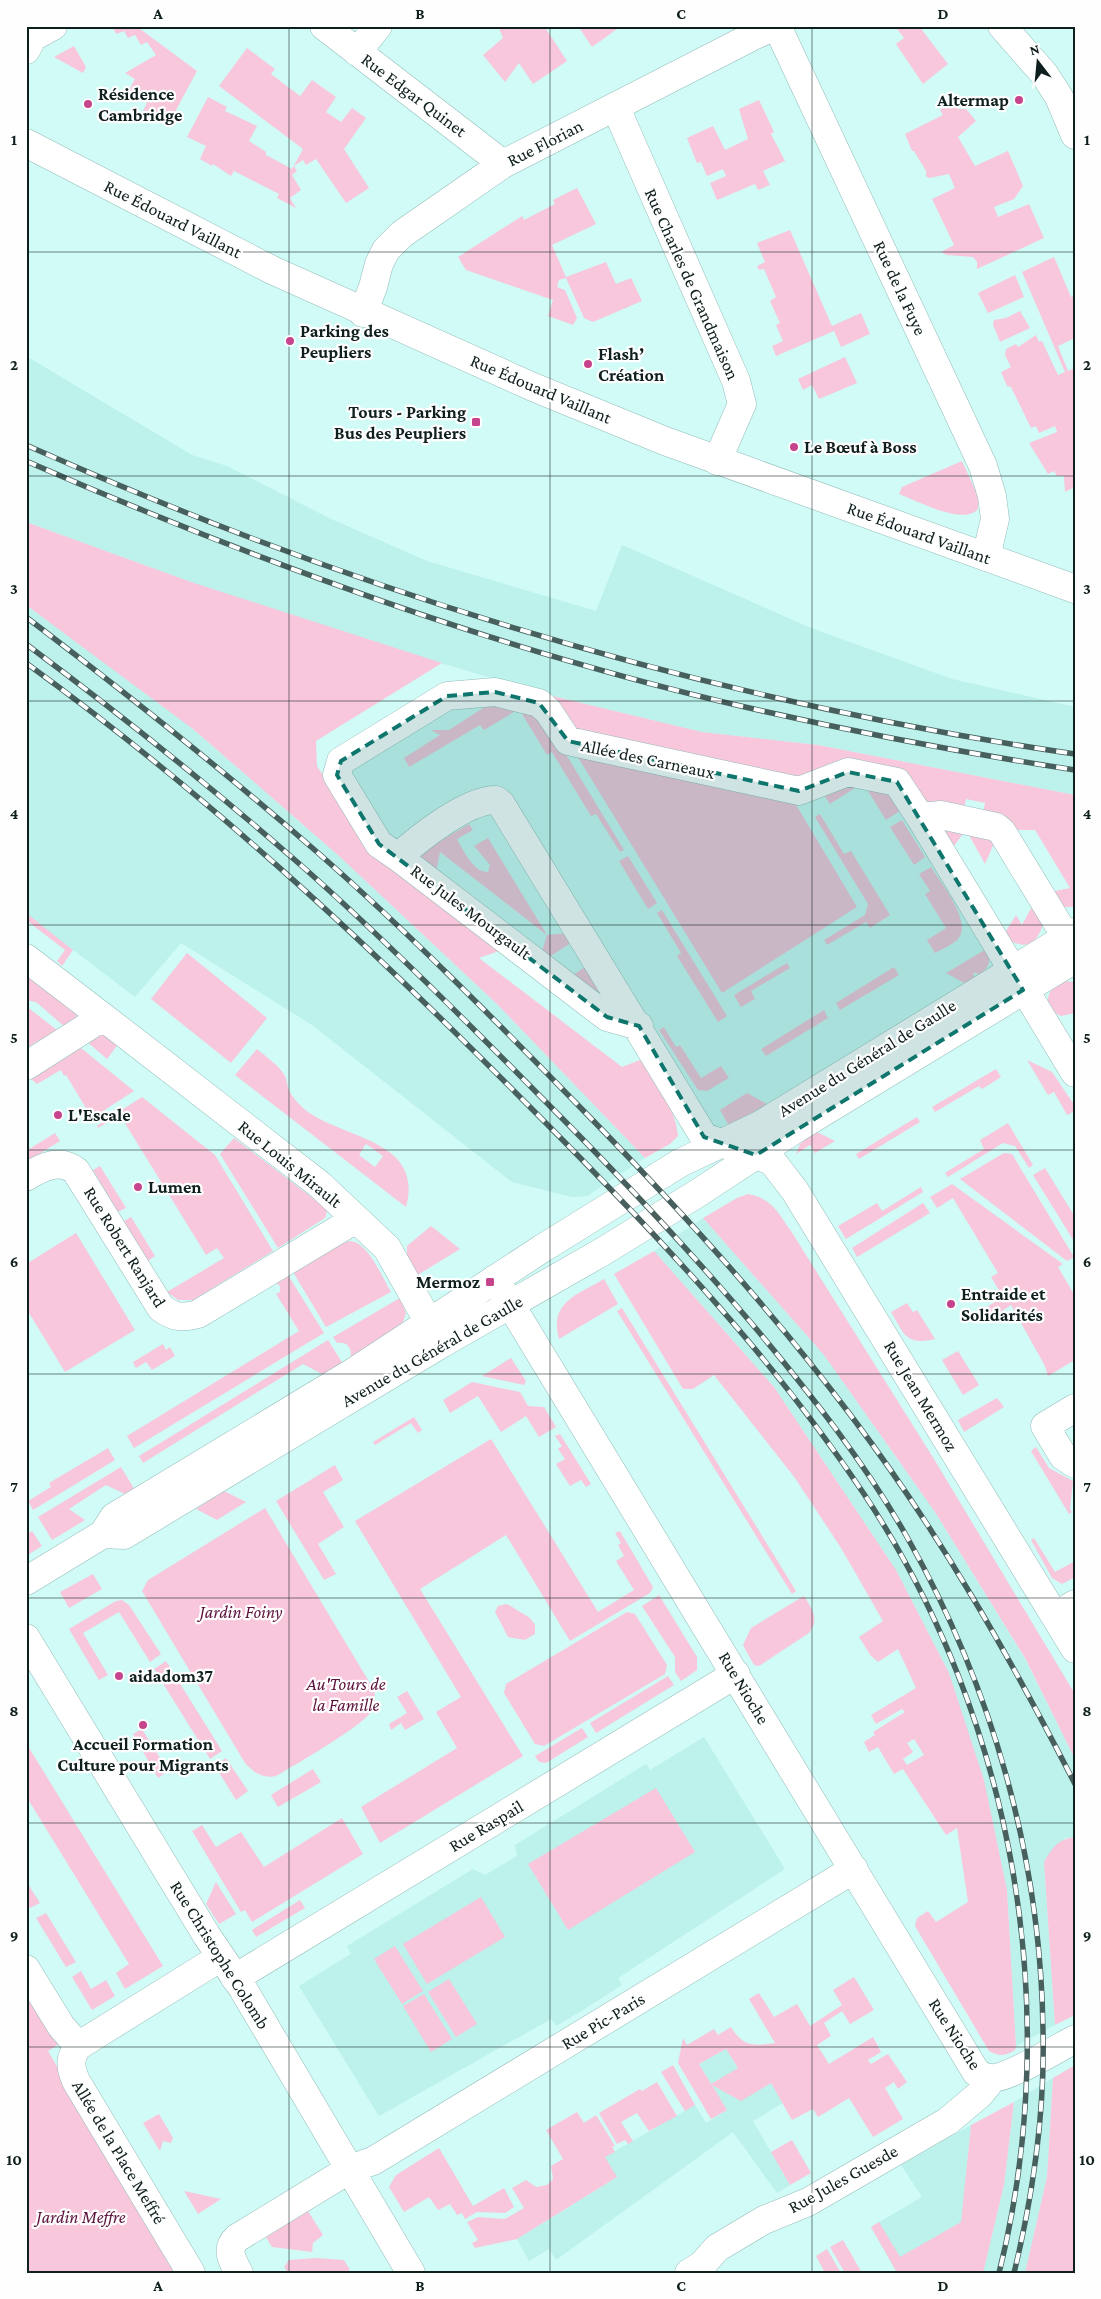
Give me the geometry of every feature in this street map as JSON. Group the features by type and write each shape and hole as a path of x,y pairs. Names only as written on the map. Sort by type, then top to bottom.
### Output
{"street":[{"path":"26,50 33,37 53,26"},
{"name":"Rue Edgar Quinet","path":"324,26 503,164"},
{"path":"357,52 378,26"},
{"name":"Rue Florian","path":"363,313 373,288 378,264 386,250 402,234 503,164 777,26"},
{"name":"Rue de la Fuye","path":"777,26 983,466 992,496 995,519 986,556"},
{"path":"1002,26 1045,75 1059,97 1075,135"},
{"name":"Rue Charles de Grandmaison","path":"616,108 736,381 742,404 717,461"},
{"name":"Rue Édouard Vaillant","path":"26,143 272,270 363,313 550,394 717,461 986,556 1075,590"},
{"name":"Allée des Carneaux","path":"398,857 380,844 337,775 341,761 447,696 495,692 539,703 548,711 568,741 800,791 848,772 897,782 920,817"},
{"name":"Rue Jules Mourgault","path":"639,1026 607,1017 398,857 417,840 476,803 496,800 502,804 639,1026 704,1136 722,1143"},
{"path":"1073,943 1002,832 996,827 942,815 920,817 1075,1073"},
{"name":"Avenue du Général de Gaulle","path":"435,1334 510,1304 602,1252 798,1128 1073,943"},
{"name":"Rue Louis Mirault","path":"26,958 319,1184 387,1248 435,1334"},
{"name":"Avenue du Général de Gaulle","path":"26,1581 104,1534 124,1535 435,1334 495,1279 680,1163 760,1125 1017,980"},
{"path":"26,1066 102,1017"},
{"path":"722,1143 756,1155"},
{"name":"Rue Jean Mermoz","path":"756,1155 772,1161 795,1191 1065,1610 1075,1649"},
{"name":"Rue Robert Ranjard","path":"26,1177 40,1169 58,1164 69,1165 76,1172 162,1308 170,1314 181,1318 198,1314 356,1219"},
{"name":"Rue Nioche","path":"495,1279 976,2072 984,2077 999,2077"},
{"path":"1075,1408 1045,1426 1063,1456 1075,1464"},
{"name":"Rue Christophe Colomb","path":"26,1638 350,2169 411,2273"},
{"name":"Rue Raspail","path":"228,1968 736,1674"},
{"name":"Rue Pic-Paris","path":"350,2169 373,2161 854,1869"},
{"path":"26,1969 61,2026 78,2046 228,1968"},
{"name":"Rue Jules Guesde","path":"689,2273 702,2265 717,2248 764,2220 808,2202 948,2121 999,2077 1075,2040"},
{"name":"Allée de la Place Meffré","path":"78,2046 72,2055 70,2068 76,2081 191,2273"},
{"path":"240,2273 230,2255 231,2244 237,2238 350,2169"}],"highlighted area":[{"path":"495,692 539,703 568,741 799,791 848,772 897,782 1023,990 756,1155 704,1137 639,1026 607,1017 379,844 337,775 341,761 447,696"}],"shaded area":[{"path":"26,356 192,455 227,466 329,518 427,561 596,611 622,545 811,628 952,679 1075,707 1075,795 818,745 702,732 544,694 345,634 191,582 26,522"},
{"path":"26,605 188,725 339,856 497,1004 645,1158 587,1196 572,1197 512,1182 312,1025 181,943 135,997 26,914"},
{"path":"703,1218 824,1355 935,1512 1025,1659 1075,1759 1075,1837 1065,1838 1044,1862 1055,2025 1016,2046 1007,1890 949,1673 896,1570 774,1387 654,1251"},
{"path":"704,1737 785,1869 618,1978 622,1985 586,2008 556,2026 551,2019 379,2116 299,1986 351,1954 347,1946 473,1869 485,1875 517,1856 515,1845 646,1764 650,1770"},
{"path":"726,2049 753,2093 771,2083 783,2103 753,2121 790,2185 777,2193 733,2132 556,2260 549,2249 529,2261 517,2239 616,2178 605,2157 695,2105 706,2123 727,2110 699,2064"},
{"path":"1053,2078 1047,2177 1025,2273 983,2273 1004,2185 1014,2102"},
{"path":"971,2125 961,2226 896,2271 871,2227 922,2197 901,2165"}],"green space":[{"path":"112,26 136,26 197,71 168,125 143,111 147,103 128,92 135,79 125,73 156,55 147,42 141,45 135,35 128,38 124,31 116,34"},
{"path":"498,26 544,26 567,61 533,84 519,63 505,82 483,55 503,38"},
{"path":"578,26 616,26 617,29 592,47"},
{"path":"901,26 919,26 948,64 923,84 896,44 904,38 897,29"},
{"path":"74,46 86,67 83,73 54,57"},
{"path":"247,48 275,69 271,74 300,96 312,80 336,97 326,112 341,122 352,108 366,118 344,149 369,188 346,203 316,159 306,165 303,160 294,166 297,171 292,175 301,190 290,198 296,208 277,198 279,194 234,171 231,176 213,164 212,166 200,159 206,146 187,137 208,97 227,107 225,111 257,126 249,141 266,152 266,155 292,169 303,149 219,86"},
{"path":"759,100 774,132 771,134 785,161 763,171 770,185 758,190 755,184 717,200 710,183 726,176 723,169 707,176 701,162 697,163 687,138 713,126 725,150 748,139 739,109"},
{"path":"951,101 958,109 966,109 976,121 958,137 975,166 1008,151 1023,186 1014,199 994,207 998,217 1029,204 1044,238 977,269 977,262 973,257 947,255 941,252 954,245 932,199 955,188 949,174 929,178 926,176 926,171 914,151 912,151 905,134 943,115 940,110"},
{"path":"577,188 596,224 552,245 566,277 606,262 616,284 631,278 642,301 593,322 584,318 566,278 559,280 557,287 565,290 577,318 573,325 548,316 553,300 466,270 458,257 522,216 524,220 555,204 553,200"},
{"path":"790,230 832,326 861,313 870,334 841,347 834,331 776,356 772,346 783,341 776,325 780,323 770,301 776,297 764,269 759,270 757,266 765,262 757,243"},
{"path":"1054,257 1071,297 1075,296 1075,338 1058,346 1068,371 1075,368 1075,487 1065,492 1064,476 1057,476 1054,471 1048,474 1029,443 1057,432 1055,426 1039,433 1036,426 1031,428 1011,387 1007,386 1001,372 1011,367 1005,355 1006,349 1016,344 1018,347 1036,335 1039,342 1042,341 1058,375 1065,372 1022,272"},
{"path":"1015,275 1024,297 988,313 978,293"},
{"path":"1020,311 1030,328 1000,342 993,325 994,320 1006,318"},
{"path":"845,357 857,383 819,399 812,385 803,390 798,379"},
{"path":"962,461 978,496 978,509 971,514 951,514 899,494 902,487"},
{"path":"26,522 191,582 442,663 316,741 317,766 369,845 502,950 479,958 622,1067 640,1060 669,1106 678,1136 670,1144 645,1158 497,1004 339,856 193,729 26,605"},
{"path":"544,694 702,732 818,745 1075,795 1075,907 1060,907 1050,892 1070,888 1035,830 1015,830 983,813 985,803 966,799 964,809 926,802 908,775 801,783 575,731"},
{"path":"494,701 541,713 624,850 620,852 596,814 591,816 552,752 547,755 519,709 484,730 480,725 409,767 404,758 440,735 431,730 449,730"},
{"path":"576,754 795,803 857,907 722,993"},
{"path":"841,780 863,783 830,804 822,792"},
{"path":"863,783 884,786 903,809 886,820"},
{"path":"820,814 844,854 851,851 890,915 870,928 866,922 827,945 824,940 865,915 868,904 815,817"},
{"path":"902,820 925,857 914,865 890,827"},
{"path":"469,824 473,830 457,839 469,860 478,869 488,872 490,865 474,846 488,838 547,935 440,852 436,872 419,857 422,852"},
{"path":"945,829 995,841 985,864 969,835 962,835 951,850 943,834"},
{"path":"628,856 657,903 648,909 619,861"},
{"path":"931,867 948,892 962,923 962,932 958,939 935,953 927,940 946,928 925,894 930,891 919,874"},
{"path":"1034,903 1043,924 1036,938 1028,944 1022,945 1003,936 1016,915 1022,925"},
{"path":"662,910 727,1016 718,1022 677,956 681,953 657,913"},
{"path":"26,913 73,950 62,966 57,961 65,950 26,920"},
{"path":"569,933 574,941 546,959 541,955 547,935"},
{"path":"988,948 989,960 987,967 978,975 976,972 973,974 975,977 964,983 946,973"},
{"path":"187,953 267,1018 231,1063 151,999"},
{"path":"787,963 790,968 751,991 755,999 741,1007 734,995"},
{"path":"588,965 609,1000 570,977"},
{"path":"894,967 899,975 840,1010 836,1003"},
{"path":"26,971 77,1012 76,1019 66,1028 36,1002 26,1000"},
{"path":"1064,981 1075,982 1075,1013 1061,1016 1049,1010 1048,1000 1052,989"},
{"path":"26,1006 57,1030 26,1048"},
{"path":"824,1010 828,1018 766,1056 761,1049"},
{"path":"664,1027 676,1047 680,1045 701,1078 721,1066 729,1078 707,1091 698,1090 659,1030"},
{"path":"96,1034 107,1035 119,1043 107,1059 85,1040"},
{"path":"81,1048 134,1091 92,1118 61,1070 37,1084 31,1079"},
{"path":"257,1049 282,1072 290,1092 303,1108 319,1118 375,1143 391,1154 403,1167 409,1184 406,1207 235,1075","holes":["366,1144 383,1156 375,1167 359,1155"]},
{"path":"1027,1060 1052,1072 1075,1106 1075,1111 1067,1115 1054,1092 1048,1095"},
{"path":"996,1069 1001,1077 982,1089 979,1086 935,1112 932,1107"},
{"path":"747,1093 767,1104 729,1126 720,1110"},
{"path":"142,1097 215,1155 273,1251 193,1300 178,1300 167,1292 224,1258 217,1248 206,1255 120,1115 98,1128 97,1126"},
{"path":"917,1117 920,1122 859,1159 856,1154"},
{"path":"1008,1123 1033,1165 1029,1168 1015,1146 1003,1143 948,1177 945,1173 984,1149 980,1140"},
{"path":"815,1131 835,1141 815,1153 810,1145 796,1154 800,1144"},
{"path":"55,1133 60,1141 26,1162 26,1151"},
{"path":"234,1138 323,1206 327,1211 325,1218 278,1248 220,1154"},
{"path":"1004,1153 1012,1154 1074,1257 1067,1261 960,1179"},
{"path":"100,1166 126,1208 118,1212 93,1170"},
{"path":"1045,1168 1075,1217 1075,1243 1033,1175"},
{"path":"952,1184 1063,1264 1058,1267 1075,1296 1075,1360 1048,1376 1045,1366 1011,1305 996,1315 985,1316 982,1310 1003,1297 991,1277 998,1273 953,1198 937,1208 930,1197"},
{"path":"921,1187 923,1192 846,1239 838,1226 877,1203 882,1211"},
{"path":"748,1194 763,1199 774,1207 791,1231 934,1459 1075,1694 1075,1759 1025,1658 935,1512 824,1355 703,1218 737,1198"},
{"path":"923,1203 930,1213 857,1257 852,1248"},
{"path":"131,1217 155,1256 148,1261 124,1221"},
{"path":"431,1226 460,1249 416,1276 407,1256 407,1246"},
{"path":"76,1233 135,1330 65,1372 26,1308 26,1264"},
{"path":"350,1241 363,1247 369,1254 391,1292 326,1327 293,1272 342,1243"},
{"path":"654,1251 774,1387 896,1570 949,1673 984,1780 1007,1890 1015,2050 1005,2055 989,2051 915,1926 917,1918 928,1911 936,1922 968,1902 957,1828 946,1835 903,1769 894,1774 878,1747 869,1752 864,1742 875,1735 873,1732 905,1712 902,1709 876,1724 871,1715 916,1688 898,1649 878,1662 871,1656 859,1637 883,1621 841,1548 795,1478 714,1375 693,1389 683,1389 614,1274","holes":["914,1739 924,1755 907,1765 903,1759 913,1752 907,1743"]},
{"path":"288,1275 324,1333 134,1448 127,1436 299,1331 276,1294 280,1292 280,1286 275,1282"},
{"path":"604,1279 618,1304 559,1339 557,1326 558,1316 562,1308 575,1295"},
{"path":"400,1298 406,1313 403,1322 350,1359 351,1352 349,1346 344,1343 337,1343 333,1337"},
{"path":"907,1303 913,1312 917,1310 935,1339 918,1341 903,1332 891,1312"},
{"path":"622,1308 796,1591 792,1594 617,1311"},
{"path":"328,1340 343,1364 324,1375 303,1364 143,1463 139,1456"},
{"path":"163,1344 166,1350 170,1347 175,1356 152,1370 146,1362 136,1368 133,1362"},
{"path":"958,1351 979,1385 963,1395 942,1360"},
{"path":"511,1358 526,1381 524,1385 482,1376"},
{"path":"472,1382 520,1392 528,1406 544,1407 556,1427 539,1437 526,1416 501,1432 478,1396 450,1413 443,1400"},
{"path":"997,1398 1004,1407 964,1432 958,1420"},
{"path":"414,1417 422,1430 418,1433 411,1423 375,1445 373,1442"},
{"path":"560,1434 591,1484 586,1487 581,1480 570,1486 556,1464 565,1459 558,1449 562,1446 555,1436"},
{"path":"491,1439 598,1612 634,1590 616,1561 624,1556 618,1545 621,1543 615,1533 620,1531 653,1587 650,1593 570,1641 506,1535 420,1589 523,1756 380,1843 361,1807 457,1748 436,1712 461,1697 355,1521"},
{"path":"1036,1447 1049,1468 1073,1481 1070,1509 1072,1512 1069,1514 1031,1451"},
{"path":"108,1448 115,1460 33,1510 28,1501 51,1487 49,1483"},
{"path":"335,1465 343,1480 323,1492 344,1527 318,1544 336,1574 324,1580 276,1501"},
{"path":"121,1467 135,1490 127,1495 106,1485 69,1509 85,1520 52,1540 38,1517"},
{"path":"224,1491 246,1502 217,1520 196,1509"},
{"name":"Jardin Foiny","path":"265,1508 374,1690 375,1700 373,1709 357,1725 280,1774 270,1777 257,1773 245,1763 142,1591 148,1580"},
{"path":"32,1531 42,1546 26,1556 26,1535"},
{"path":"1034,1538 1055,1572 1075,1561 1075,1577 1062,1584 1052,1578 1031,1540"},
{"path":"93,1574 102,1589 69,1608 60,1592"},
{"path":"659,1595 697,1657 697,1670 681,1681 675,1672 675,1657 642,1606"},
{"path":"804,1596 814,1614 814,1623 809,1633 759,1666 754,1665 743,1645 751,1628"},
{"path":"122,1600 129,1605 161,1654 150,1662 119,1612 83,1633 108,1675 99,1680 69,1629 116,1601"},
{"path":"507,1604 530,1618 535,1625 535,1634 525,1640 508,1637 495,1612 498,1606"},
{"path":"627,1612 635,1614 667,1665 665,1674 544,1746 535,1744 504,1693 506,1684"},
{"path":"166,1661 222,1751 210,1759 154,1669"},
{"path":"668,1676 674,1685 596,1733 590,1723"},
{"path":"407,1691 424,1719 405,1730 401,1723 391,1730 389,1724 407,1713 397,1697"},
{"path":"582,1728 588,1737 546,1763 539,1762 535,1756"},
{"path":"142,1729 168,1771 158,1778 133,1734"},
{"path":"26,1743 163,1966 125,1989 116,1973 129,1964 26,1796"},
{"path":"226,1758 248,1791 236,1800 215,1766"},
{"path":"313,1769 321,1782 278,1807 271,1795"},
{"path":"656,1788 695,1852 568,1930 528,1864"},
{"path":"342,1818 363,1854 252,1922 245,1910 241,1912 192,1831 202,1825 216,1847 241,1832 264,1867"},
{"path":"1075,1837 1075,2015 1055,2025 1044,1862 1056,1845 1064,1840"},
{"path":"26,1881 40,1903 30,1908 26,1902"},
{"path":"216,1882 236,1914 219,1924 206,1904"},
{"path":"481,1897 505,1937 427,1984 403,1944"},
{"path":"300,1900 305,1908 256,1937 252,1930"},
{"path":"46,1913 76,1962 66,1967 36,1918"},
{"path":"395,1946 423,1991 402,2004 374,1959"},
{"path":"81,1971 91,1989 106,1980 115,1996 92,2010 72,1977"},
{"path":"854,1977 874,2010 850,2024 842,2011 824,2023 831,2036 817,2045 829,2064 873,2037 881,2052 868,2060 871,2064 888,2054 907,2082 898,2089 894,2082 885,2088 903,2119 873,2137 849,2098 818,2117 813,2109 792,2120 771,2083 741,2101 712,2085 727,2110 711,2119 678,2063 683,2038 687,2045 714,2029 718,2035 731,2027 735,2034 749,2044 775,2043 749,1999 759,1993 774,2017 797,2004 810,2026 842,2005 833,1990","holes":["726,2049 738,2068 711,2084 699,2064"]},
{"path":"449,1979 477,2024 456,2037 428,1992"},
{"name":"Jardin Meffre","path":"26,1984 62,2042 48,2051 177,2273 26,2273"},
{"path":"424,1994 452,2039 431,2052 403,2006"},
{"path":"673,2065 695,2105 685,2111 661,2072"},
{"path":"1075,2065 1075,2273 1025,2273 1047,2177 1053,2078"},
{"path":"657,2082 677,2116 649,2131 637,2113 621,2122 633,2141 628,2144 625,2140 617,2144 599,2113 640,2089 642,2091"},
{"path":"1014,2102 1004,2185 983,2273 894,2273 896,2271 871,2227 879,2222 900,2257 961,2222 971,2125"},
{"path":"577,2112 584,2123 596,2115 615,2146 612,2147 615,2152 605,2157 617,2177 517,2239 475,2248 472,2243 478,2240 467,2222 478,2217 505,2219 524,2208 512,2188 526,2180 536,2187 547,2185 553,2179 551,2166 563,2159 546,2130"},
{"path":"159,2114 173,2138 171,2143 163,2141 160,2151 143,2123"},
{"path":"792,2140 811,2173 790,2185 771,2152"},
{"path":"439,2148 473,2206 504,2188 514,2207 505,2213 477,2212 465,2219 462,2213 457,2215 450,2204 438,2210 429,2197 404,2212 389,2187 396,2175"},
{"path":"184,2191 221,2199 198,2214"},
{"path":"308,2211 323,2235 313,2243 312,2252 272,2247 266,2237"},
{"path":"843,2240 862,2273 845,2273 830,2247"},
{"path":"827,2249 841,2273 825,2273 816,2256"},
{"path":"316,2258 344,2260 350,2270 345,2273 288,2273 284,2267 289,2260"}],"railway":[{"path":"26,445 152,499 280,549 409,594 540,636 672,672 805,704 940,732 1075,754"},
{"path":"26,461 201,534 290,568 471,631 562,659 653,684 786,716 909,742 1075,770"},
{"path":"26,617 210,762 282,821 350,882 416,943 511,1037 611,1139 719,1255 820,1375 914,1505 944,1550 999,1642 1075,1784"},
{"path":"26,644 236,809 363,922 480,1035 622,1180 732,1300 818,1405 856,1456 891,1510 937,1594 964,1653 987,1714 1006,1775 1022,1838 1033,1902 1040,1966 1043,2031 1042,2092 1032,2184 1014,2273"},
{"path":"26,663 156,762 218,814 340,923 458,1035 563,1140 700,1285 785,1386 826,1439 864,1494 916,1582 958,1674 990,1770 1012,1869 1025,1970 1027,2072 1018,2173 999,2273"}],"place":[{"name":"Altermap","path":"1019,100"},
{"name":"Résidence Cambridge","path":"88,104"},
{"name":"Parking des Peupliers","path":"290,341"},
{"name":"Flash’ Création","path":"588,364"},
{"name":"Tours - Parking Bus des Peupliers","path":"476,422"},
{"name":"Le Bœuf à Boss","path":"794,447"},
{"name":"L'Escale","path":"58,1115"},
{"name":"Lumen","path":"138,1187"},
{"name":"Mermoz","path":"490,1282"},
{"name":"Entraide et Solidarités","path":"951,1304"},
{"name":"aidadom37","path":"119,1676"},
{"name":"Accueil Formation Culture pour Migrants","path":"143,1725"}],"park label":[{"name":"Au'Tours de la Famille","path":"346,1694"}]}
